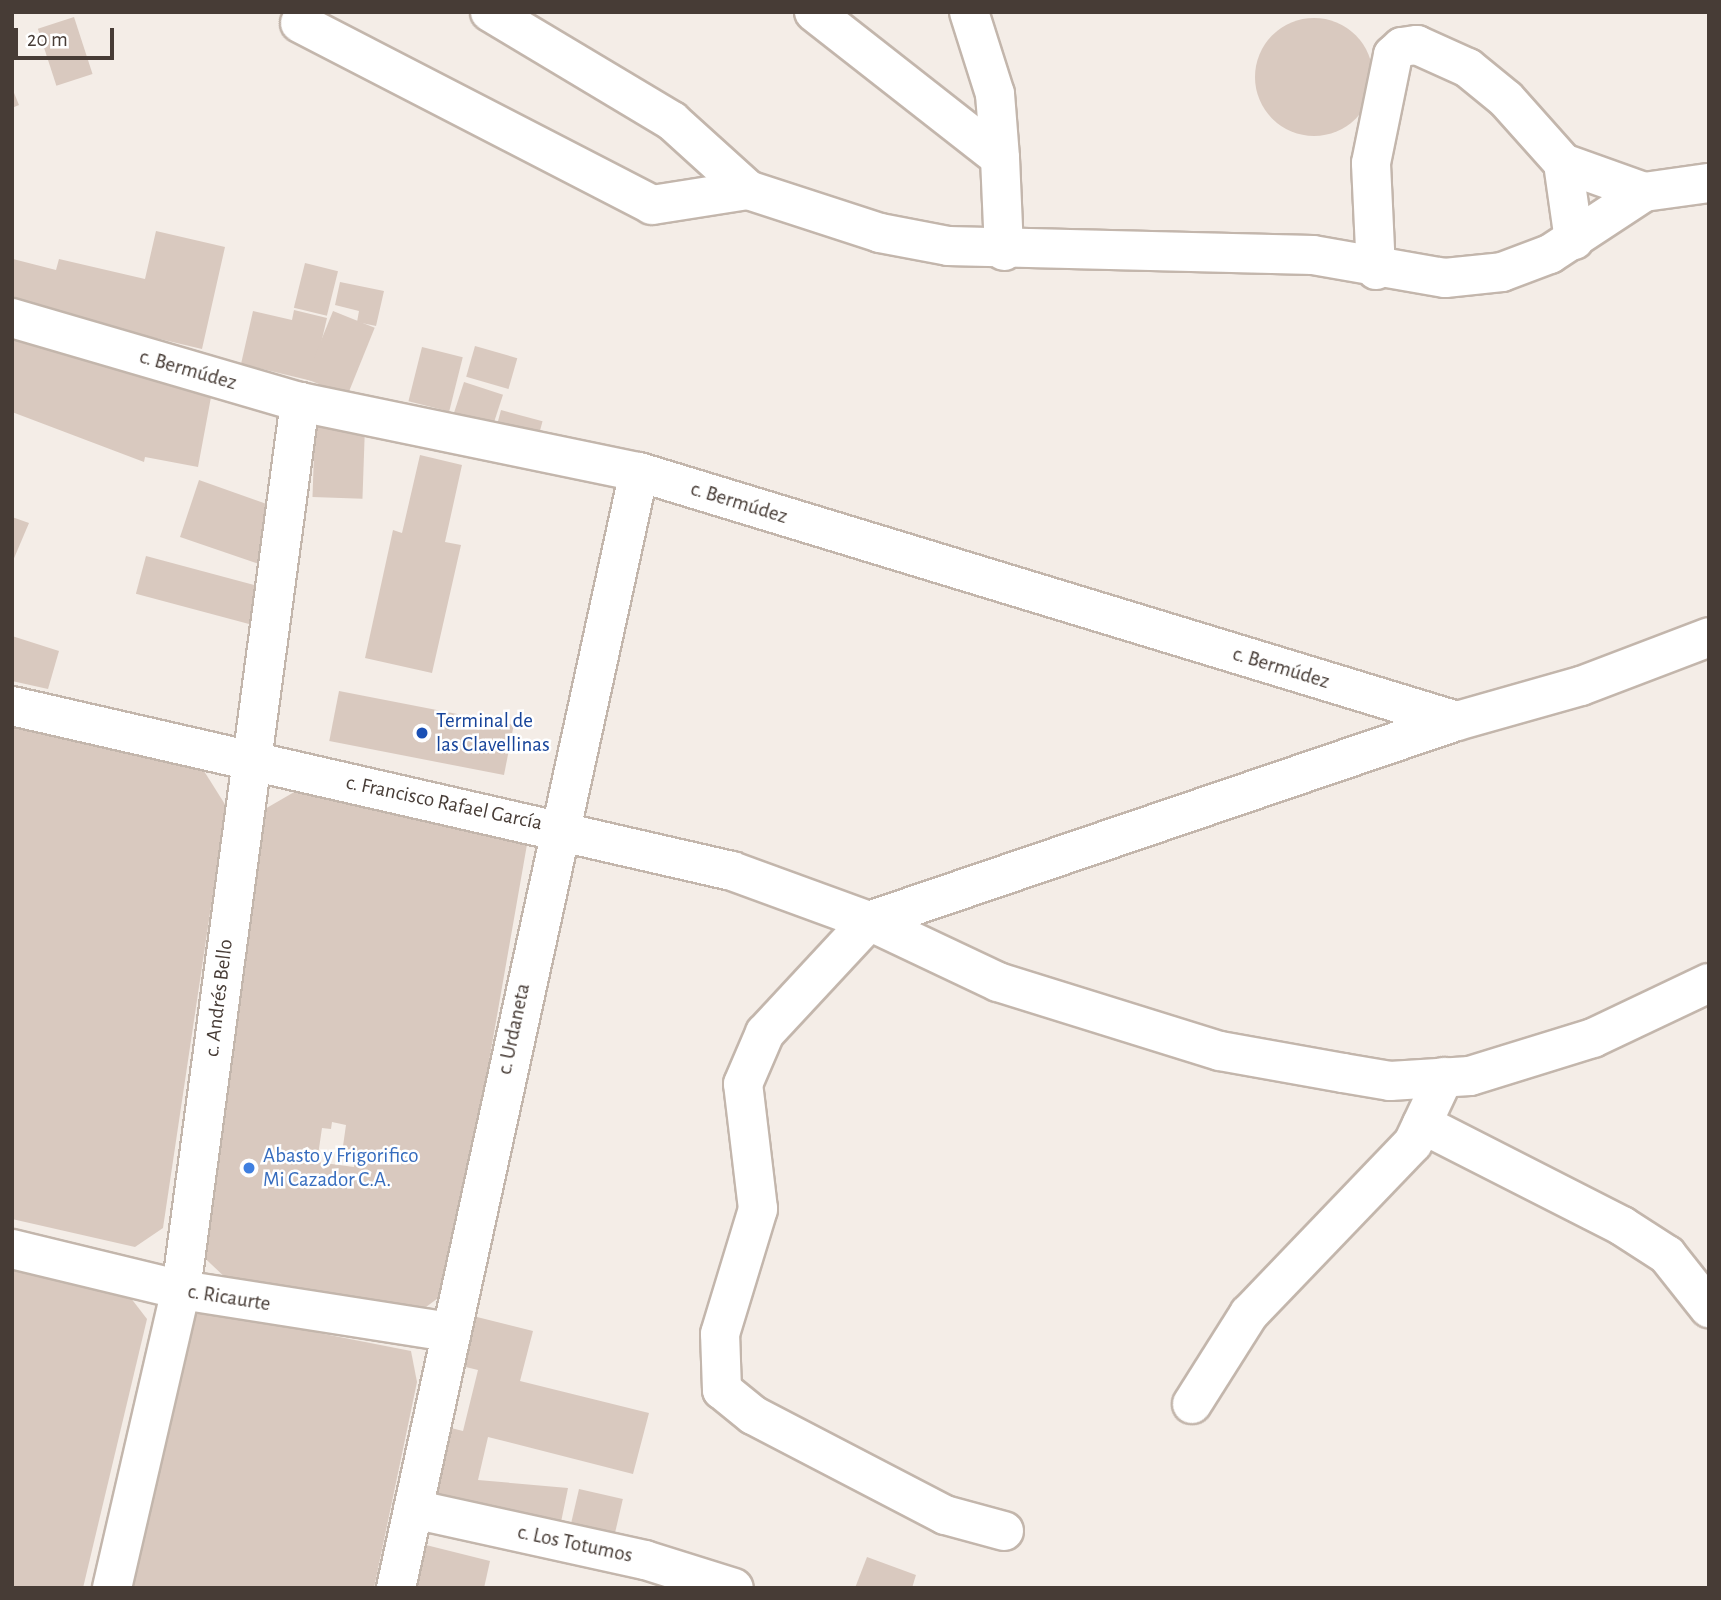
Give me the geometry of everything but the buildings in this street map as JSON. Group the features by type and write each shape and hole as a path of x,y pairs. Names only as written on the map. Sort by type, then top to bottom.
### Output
{"street":[{"path":"490,12 672,121 748,190 880,233 1004,251 1313,255 1376,270 1445,278 1502,272 1574,240 1644,192 1709,183"},
{"path":"814,12 1000,158"},
{"path":"970,12 995,94 1004,251"},
{"path":"300,23 498,120 625,195 652,205 748,190"},
{"path":"1376,270 1371,163 1393,55 1402,47 1416,45 1468,68 1506,99 1563,163 1644,192"},
{"path":"1563,163 1574,240"},
{"name":"c. Bermúdez","path":"12,318 300,402 639,472 1457,721"},
{"name":"c. Andrés Bello","path":"112,1588 181,1290 300,402"},
{"name":"c. Urdaneta","path":"396,1588 558,826 639,472"},
{"path":"1004,1531 945,1515 753,1415 722,1390 717,1370 720,1334 758,1209 743,1109 748,1063 765,1033 869,921 1457,721 1581,686 1709,637"},
{"name":"c. Francisco Rafael García","path":"12,706 251,763 558,826 732,871 869,921 998,982 1220,1051 1390,1081 1470,1076 1594,1038 1703,993"},
{"path":"1192,1404 1249,1314 1362,1203 1422,1124 1444,1077"},
{"path":"1422,1124 1633,1234 1667,1255 1709,1308"},
{"name":"c. Ricaurte","path":"12,1249 181,1290 449,1332"},
{"name":"c. Los Totumos","path":"413,1509 671,1577 734,1588"}],"place":[{"name":"Terminal de las Clavellinas","path":"422,733"},
{"name":"Abasto y Frigorifico Mi Cazador C.A.","path":"249,1168"}]}
